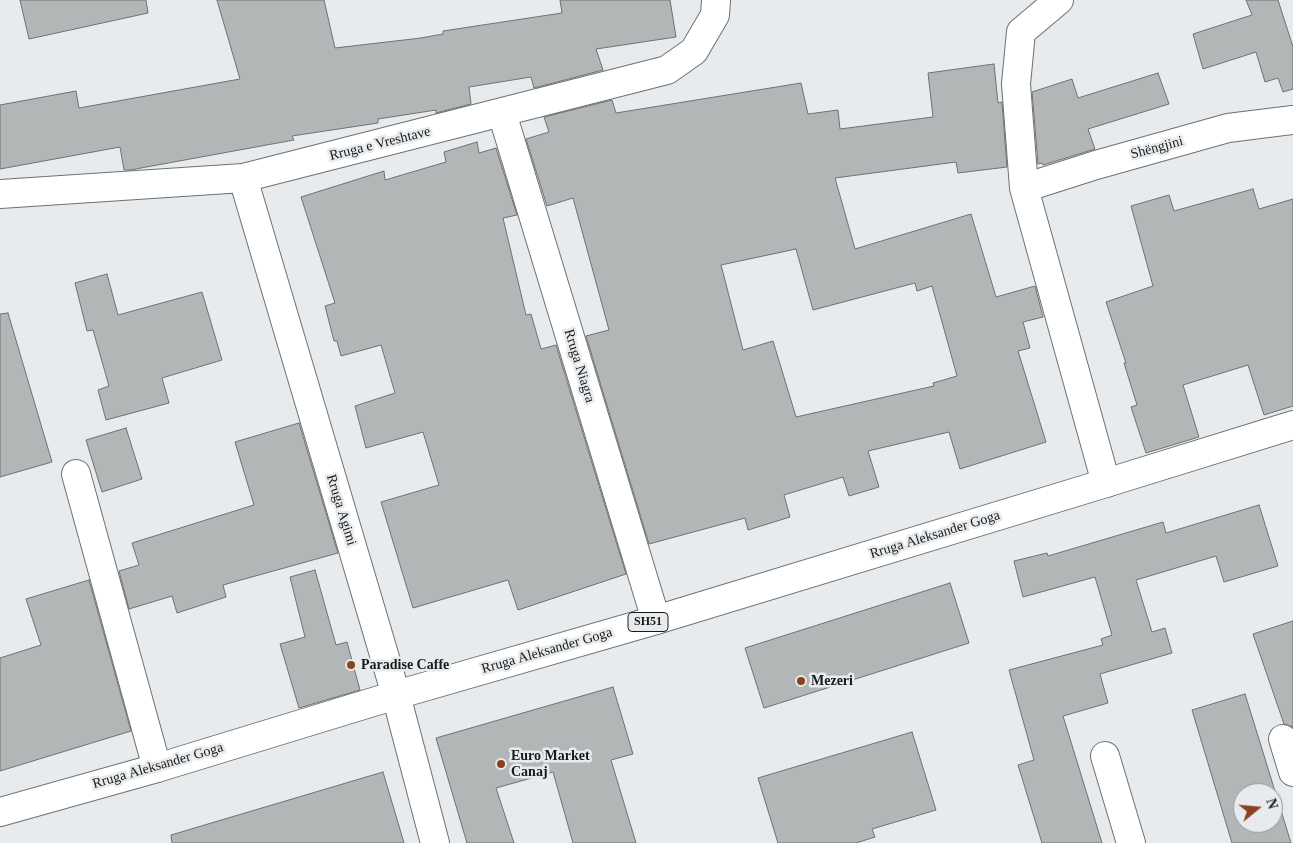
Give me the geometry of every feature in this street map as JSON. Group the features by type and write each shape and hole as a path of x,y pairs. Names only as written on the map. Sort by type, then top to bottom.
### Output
{"street":[{"name":"Rruga e Vreshtave","path":"0,194 243,178 667,70 694,51 715,15 716,0"},
{"path":"1059,0 1021,32 1016,84 1024,188 1106,483"},
{"name":"Rruga Niagra","path":"502,113 656,620"},
{"name":"Shëngjini","path":"1024,188 1096,165 1228,128 1293,120"},
{"name":"Rruga Agimi","path":"243,178 396,694 435,843"},
{"name":"Rruga Aleksander Goga","path":"0,812 158,768 396,694 656,620 1293,425"},
{"path":"76,474 158,768"},
{"path":"1284,739 1293,772"},
{"path":"1105,756 1131,843"}],"building":[{"path":"20,0 146,0 148,13 29,39"},
{"path":"217,0 324,0 335,48 421,38 443,34 443,31 562,13 560,0 670,0 676,37 596,49 603,70 534,88 531,77 469,87 471,104 436,113 436,110 378,119 378,123 292,136 294,140 130,170 124,170 120,147 0,169 0,105 76,91 79,108 240,79"},
{"path":"1246,0 1278,0 1293,47 1293,89 1283,92 1278,78 1265,82 1256,52 1203,69 1193,34 1252,15"},
{"path":"994,64 998,103 1002,102 1007,167 958,173 956,162 835,178 855,249 971,214 996,297 1035,286 1043,317 1023,322 1030,348 1018,351 1046,442 960,469 949,432 868,451 879,487 849,496 843,477 784,495 790,517 748,530 745,518 649,544 586,336 609,330 573,198 547,206 526,139 549,132 544,117 612,100 616,113 801,83 808,114 838,110 840,129 933,117 928,73","holes":["796,249 813,310 915,283 917,291 932,286 957,376 933,383 934,386 796,417 773,341 743,350 721,265"]},
{"path":"1158,73 1169,104 1088,129 1095,149 1043,165 1042,163 1038,164 1032,92 1072,79 1078,98"},
{"path":"477,142 479,153 496,148 517,215 503,218 526,315 531,314 541,349 556,345 626,574 518,610 508,580 413,608 381,502 439,485 423,432 366,448 355,406 395,393 381,345 341,356 337,341 334,341 325,306 335,303 301,197 384,171 385,180 446,162 444,152"},
{"path":"1253,189 1259,209 1293,199 1293,406 1264,415 1248,365 1183,385 1199,437 1146,453 1131,407 1137,405 1124,363 1126,363 1106,302 1153,286 1131,206 1169,195 1174,211"},
{"path":"107,274 118,315 202,292 222,360 162,378 169,403 106,420 98,390 109,386 93,330 87,331 75,283"},
{"path":"8,313 52,462 0,477 0,314"},
{"path":"299,423 338,553 223,585 226,597 177,613 172,596 129,609 119,571 139,565 132,543 254,505 235,442"},
{"path":"126,428 142,479 102,492 86,440"},
{"path":"1259,505 1278,566 1224,582 1216,556 1136,580 1152,632 1165,628 1172,653 1100,674 1108,703 1063,716 1102,843 1042,843 1018,765 1034,760 1009,670 1103,645 1101,639 1112,635 1095,577 1023,597 1014,561 1047,553 1048,556 1163,522 1166,533"},
{"path":"315,570 336,645 347,642 360,690 299,708 280,644 305,637 290,577"},
{"path":"89,580 131,731 0,771 0,658 41,645 26,599"},
{"path":"950,583 969,643 764,708 745,648"},
{"path":"1293,621 1293,727 1284,724 1253,634"},
{"path":"613,687 633,754 611,760 636,843 573,843 553,772 496,788 514,843 467,843 436,738"},
{"path":"1245,694 1272,783 1233,783 1233,833 1283,833 1283,817 1291,843 1232,843 1192,710"},
{"path":"912,732 936,810 872,829 875,837 856,843 778,843 758,778"},
{"path":"383,772 404,843 172,843 171,835"}],"place":[{"name":"Paradise Caffe","path":"351,665"},
{"name":"Mezeri","path":"801,681"},
{"name":"Euro Market Canaj","path":"501,764"}]}
